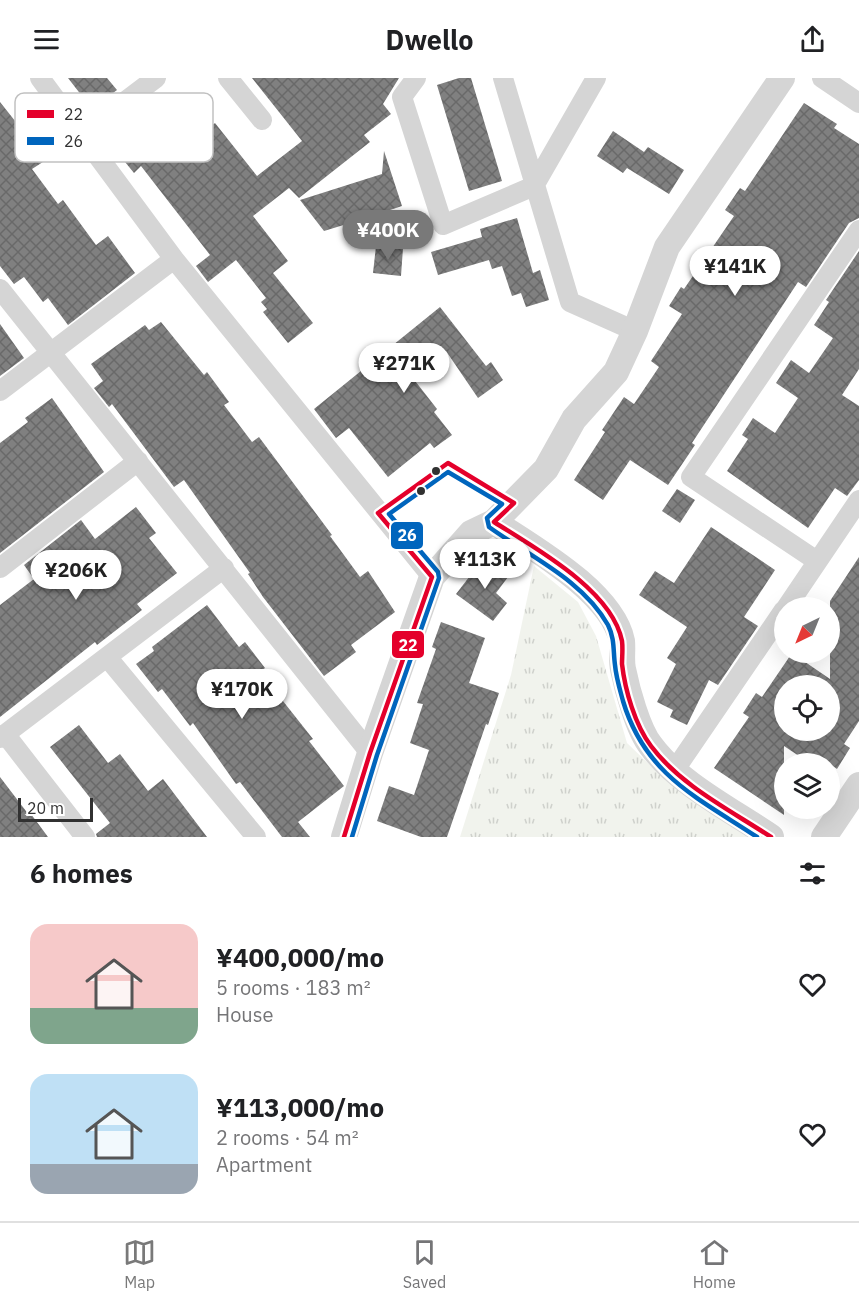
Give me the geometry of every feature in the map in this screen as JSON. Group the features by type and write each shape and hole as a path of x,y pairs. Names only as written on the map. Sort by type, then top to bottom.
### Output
{"street":[{"path":"40,78 51,93"},
{"path":"136,93 156,78"},
{"path":"228,78 262,120"},
{"path":"416,78 402,97 443,225 534,186 596,78"},
{"path":"503,78 570,302 635,331"},
{"path":"344,837 370,753 432,577 471,533 494,522 546,469 574,419 616,372 635,331 667,247 782,78"},
{"path":"822,78 859,103"},
{"path":"103,162 174,259 432,577"},
{"path":"818,561 691,477 859,230"},
{"path":"0,391 174,259"},
{"path":"0,289 370,753"},
{"path":"0,568 138,461"},
{"path":"793,597 859,500"},
{"path":"494,522 562,568 609,611 622,640 623,668 635,710 650,745 674,771 771,837"},
{"path":"85,837 2,736 224,568"},
{"path":"674,771 774,625"},
{"path":"106,657 256,837"},
{"path":"824,837 859,785"}],"green space":[{"path":"534,566 578,602 596,636 627,743 652,767 747,837 460,837 511,675"}],"building":[{"path":"68,78 107,78 117,90 113,93 80,93"},
{"path":"252,78 399,78 383,104 391,114 364,135 370,142 299,198 289,188 253,216 288,261 273,273 313,323 288,343 263,312 267,309 261,302 266,298 236,260 208,282 196,266 210,255 141,166 134,173 125,162 213,162 213,125 215,123 257,176 302,141"},
{"path":"459,78 471,78 502,181 469,191 437,85"},
{"path":"0,102 15,121 15,162 43,162 32,169 58,204 63,200 96,245 108,236 135,273 68,325 48,298 43,302 24,277 14,284 0,266"},
{"path":"804,103 837,124 834,128 859,144 859,218 849,223 806,287 798,282 692,443 695,445 668,485 630,460 603,500 574,480 605,432 602,430 624,397 634,404 659,367 651,361 682,314 669,306 681,287 684,289 734,216 725,210 740,188 745,191"},
{"path":"613,131 644,152 648,147 684,170 669,194 627,168 623,173 597,156"},
{"path":"384,151 402,206 378,214 379,211 373,216 324,231 300,200 382,174"},
{"path":"517,218 533,273 540,270 549,300 526,307 521,293 512,296 502,266 492,269 489,260 438,275 431,252 482,237 480,229"},
{"path":"376,246 403,248 401,276 373,273"},
{"path":"859,251 859,369 842,395 859,406 859,480 847,496 835,488 808,528 727,471 748,439 742,435 753,418 775,433 798,398 776,383 791,360 809,373 833,338 814,325 829,302 826,300"},
{"path":"440,307 486,366 491,362 503,380 478,398 446,351 412,377 437,409 434,412 452,435 434,448 430,443 388,477 349,428 336,438 314,409"},
{"path":"161,322 204,375 207,372 229,402 224,405 252,442 259,437 332,535 330,536 360,577 368,571 395,612 351,645 356,652 324,676 263,597 248,574 250,573 184,480 174,487 112,404 109,407 94,388 103,381 91,364 145,325 149,330"},
{"path":"0,324 24,358 0,376"},
{"path":"52,398 104,472 0,553 0,443 28,422 25,418"},
{"path":"677,489 695,500 680,523 662,511"},
{"path":"136,507 156,533 149,538 177,573 137,604 142,610 97,645 95,642 0,717 0,605 34,579 24,565 81,520 95,539"},
{"path":"711,527 775,570 744,617 758,626 718,685 709,680 687,725 670,717 673,710 657,702 676,664 667,658 687,627 639,595 655,571 674,583"},
{"path":"859,557 859,721 844,744 850,748 840,764 840,753 794,753 784,746 784,753 774,753 774,808 714,768 749,717 743,713 756,693 762,697 774,679 774,741 840,741 840,675 830,675 830,663 840,663 840,597 833,597"},
{"path":"483,559 508,577 496,593 507,603 493,621 456,594"},
{"path":"207,605 239,647 245,642 265,668 260,672 313,739 309,741 344,786 298,822 310,837 282,837 240,782 236,784 193,723 190,726 162,689 158,692 136,664 154,651 152,647"},
{"path":"441,622 485,638 469,683 499,693 447,837 421,837 377,821 389,786 414,795 429,750 410,743 423,704 417,703 436,649 432,647"},
{"path":"785,663 807,663 824,675 777,675"},
{"path":"79,725 108,763 120,754 148,791 163,779 207,837 97,837 96,834 110,823 50,747"},
{"path":"0,777 29,815 31,814 48,837 0,837"}],"transit line":[{"name":"22","path":"344,837 370,753 432,577 378,513 448,463 514,503 494,522 570,572 604,605 615,622 622,641 623,674 636,718 645,738 663,760 691,785 771,837"},
{"name":"26","path":"352,837 377,755 439,578 438,572 389,514 448,472 502,504 487,518 489,527 570,582 597,609 612,635 617,679 633,726 645,748 660,766 694,796 757,837"}]}
